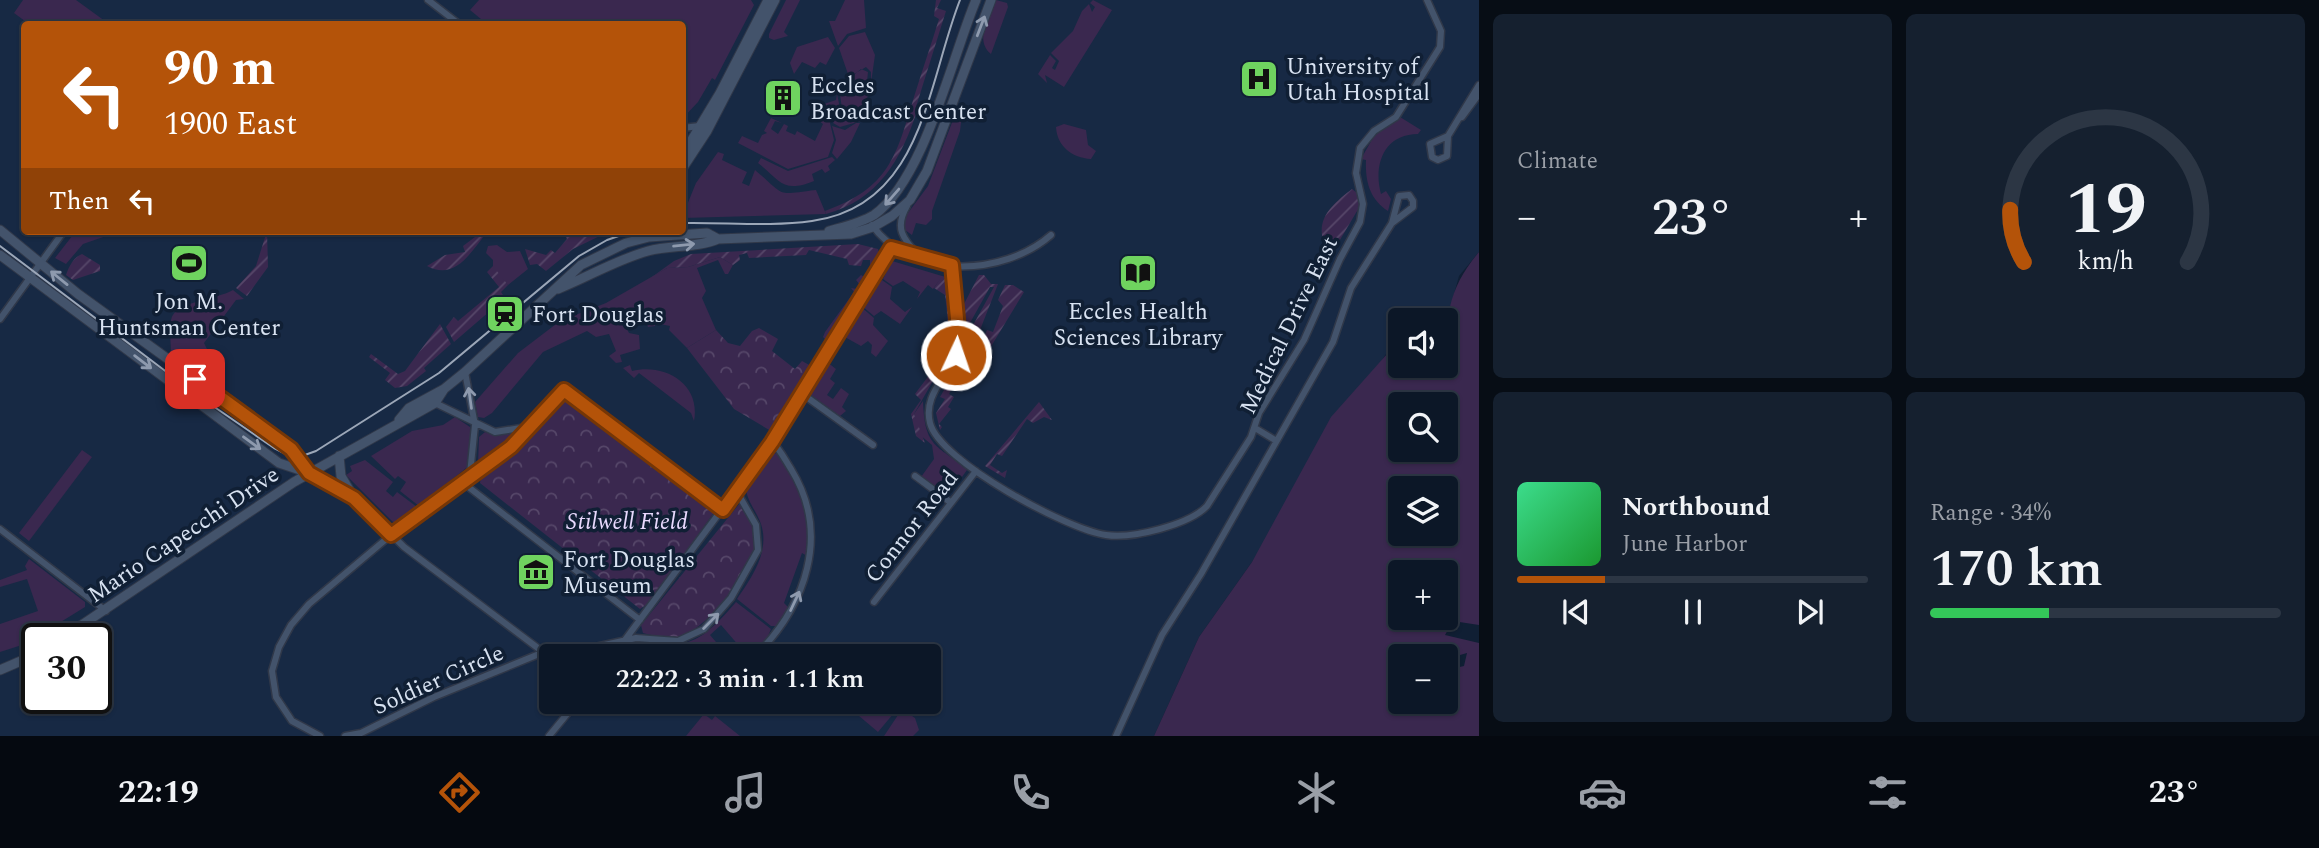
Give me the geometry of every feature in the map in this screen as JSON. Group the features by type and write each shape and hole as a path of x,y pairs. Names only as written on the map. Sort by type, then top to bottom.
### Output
{"main road":[{"path":"686,140 700,126 768,0"},
{"path":"686,162 775,0"},
{"name":"Mario Capecchi Drive","path":"817,235 867,218 887,203 911,170 976,0"},
{"name":"Mario Capecchi Drive","path":"558,289 635,255 675,246 708,243 718,239 851,233 873,227 910,200 927,171 992,0"},
{"path":"0,230 144,343 291,449 309,473"},
{"name":"Mario Capecchi Drive","path":"686,233 707,233 718,239"},
{"path":"570,284 593,264 646,235"},
{"name":"Mario Capecchi Drive","path":"399,420 409,408 444,389 465,372 558,289 568,275 581,265 636,236"},
{"path":"0,255 279,463 309,473"},
{"name":"Mario Capecchi Drive","path":"87,623 309,473 399,420 415,416 435,403 444,389"},
{"path":"339,456 341,476 354,498"},
{"path":"0,668 21,661"}],"street":[{"path":"428,0 455,21"},
{"name":"Medical Drive East","path":"1116,736 1162,635 1201,574 1275,440 1255,428 1259,413 1304,340 1362,219 1363,204 1356,173 1360,148 1370,134 1396,117 1440,47 1441,31 1427,0"},
{"path":"1448,136 1479,85"},
{"path":"1460,118 1479,94"},
{"path":"686,140 717,109"},
{"path":"686,128 700,126"},
{"path":"1275,440 1332,342 1351,288 1392,223 1399,196 1409,195 1413,207 1392,223"},
{"path":"910,200 900,218 900,231 920,258"},
{"path":"867,218 891,248 952,265 975,267 1006,262 1051,235"},
{"path":"0,320 61,235"},
{"path":"622,644 772,442 891,248"},
{"path":"952,265 959,340 956,355 932,396 929,422 940,443 976,471 1039,509 1096,533 1122,536 1144,533 1202,511 1255,428"},
{"path":"465,372 475,425 470,474"},
{"path":"320,736 292,721 276,697 272,671 279,647 291,625 309,604 391,535 470,474 511,447 564,390 723,510"},
{"path":"801,393 873,445"},
{"path":"435,403 475,425 501,433 533,426"},
{"path":"766,644 792,609 811,554 810,515 802,489 772,442"},
{"name":"Connor Road","path":"874,602 976,471"},
{"path":"309,473 354,498 391,535 539,648"},
{"path":"915,477 950,502"},
{"path":"462,482 640,620"},
{"path":"608,644 636,638 678,641 692,637 715,619 732,598 758,550 756,525 737,492"},
{"path":"0,529 106,611"},
{"name":"Soldier Circle","path":"345,736 361,733 434,697 539,654"},
{"path":"550,736 567,714"}],"shaded area":[{"path":"0,0 1479,0 1479,252 1459,276 1450,308 1388,308 1388,355 1386,354 1252,562 1199,637 1154,736 0,736"}],"green space":[{"path":"23,0 76,0 105,21 25,21 14,13"},
{"path":"479,0 751,0 754,5 715,80 712,78 698,102 686,115 686,21 483,21 470,10"},
{"path":"786,0 800,0 784,32 788,36 774,40 769,38 769,34"},
{"path":"845,0 864,0 866,28 847,34 838,46 829,21 835,21"},
{"path":"936,0 941,0 937,8 946,11 915,110 917,111 903,146 885,176 873,188 844,208 826,214 825,211 846,202 877,181 895,153 939,19 934,16"},
{"path":"996,0 1007,3 1008,7 991,54 986,48 983,35"},
{"path":"1093,0 1112,10 1064,87 1045,75 1047,83 1038,74 1050,55 1056,61 1052,68 1055,70 1059,61 1051,53 1073,31 1082,11 1089,4 1092,12 1095,7 1090,3"},
{"path":"865,32 875,55 871,83 871,72 866,67 849,77 839,48 849,36"},
{"path":"828,37 835,48 826,65 820,62 815,68 802,62 794,74 790,63 797,47"},
{"path":"861,69 868,72 867,82 871,85 861,121 840,127 833,123 842,109 839,87 848,84 849,79"},
{"path":"837,94 840,108 830,123 834,140 828,157 788,169 738,143 742,136 758,143 762,135 767,133 764,131 771,118 782,123 775,121 771,129 778,134 784,124 788,126 786,131 795,135 797,131 815,141 823,124 818,120 824,104 836,100"},
{"path":"956,112 962,114 960,131 932,211 932,219 926,225 916,223 912,235 905,230 905,217 928,186"},
{"path":"1400,117 1421,130 1418,134 1406,135 1389,145 1380,162 1381,194 1386,191 1391,199 1388,211 1373,195 1366,176 1366,160 1361,159 1374,136"},
{"path":"860,123 851,142 837,159 832,153 836,140 832,126 845,130"},
{"path":"1064,124 1086,130 1088,145 1096,151 1091,159 1072,153 1059,140 1056,127"},
{"path":"718,152 724,154 722,160 747,172 742,183 749,186 755,170 782,192 816,190 826,214 686,218 686,205 696,183"},
{"path":"832,157 835,160 828,166 830,170 825,173 822,169 812,174 814,181 795,186 788,186 777,180 758,163 761,158 788,171"},
{"path":"1352,189 1357,193 1360,206 1334,250 1324,243 1324,219 1333,206"},
{"path":"73,235 109,235 83,244 66,264 55,258"},
{"path":"267,235 268,267 247,296 236,288 256,266"},
{"path":"478,235 485,235 455,267 437,270 427,266 445,255 465,252 463,246"},
{"path":"565,235 602,235 573,249 546,271 537,264 530,265 525,249 546,255 551,250 555,253 567,239"},
{"path":"858,244 878,249 880,258 875,266 870,266 870,260 863,260 861,266 849,265 847,259 809,250 806,255 749,258 747,253 739,255 740,260 733,265 720,257 688,267 667,268 652,277 674,261 691,254"},
{"path":"497,245 507,252 520,251 528,269 508,285 493,269 493,260 486,253 488,246"},
{"path":"1479,252 1479,625 1458,622 1458,560 1388,560 1388,630 1448,630 1445,635 1479,643 1479,736 1154,736 1199,637 1252,562 1331,417 1387,354 1388,378 1458,378 1458,308 1450,308 1460,279"},
{"path":"82,254 100,265 100,271 73,280 66,275 72,262"},
{"path":"720,257 733,265 728,274 725,274 718,260 697,268 706,291 702,298 716,330 687,348 669,330 670,326 655,323 655,326 648,327 646,322 631,315 624,323 629,333 639,335 640,349 620,355 622,362 616,363 609,356 616,351 609,334 596,337 587,331 543,352 492,413 484,418 478,417 475,402 518,353 560,321 606,303 667,268 688,267"},
{"path":"892,261 942,277 933,289 928,285 917,299 920,292 903,281 893,286 883,279"},
{"path":"493,266 508,285 501,292 505,298 454,342 446,327 454,317 458,321 499,287 487,272"},
{"path":"861,275 868,279 827,341 823,337 825,332 854,292 851,288 857,289 860,285 856,280"},
{"path":"979,275 984,275 991,284 998,284 973,348 978,351 987,330 993,332 1003,306 998,300 1005,285 1013,285 1024,292 984,358 971,351 968,360 975,365 962,386 955,383 949,394 954,397 948,407 951,409 939,424 942,427 940,430 936,413 945,399 940,397 960,363 966,338 994,287 990,287 966,330 963,306"},
{"path":"942,276 946,277 953,346 914,414 925,443 916,436 911,414 921,400 915,394 945,349 948,327 945,295 934,288"},
{"path":"882,280 892,287 890,299 905,312 912,307 900,324 881,311 874,316 862,306"},
{"path":"233,290 244,299 236,300 204,343 207,349 194,366 186,365 171,354 170,324 174,314 187,305"},
{"path":"861,307 874,318 873,325 888,341 876,357 871,353 872,345 868,341 861,346 843,336"},
{"path":"440,324 451,344 424,368 426,371 407,386 395,388 385,380 390,373 369,357 371,354 398,374 405,371"},
{"path":"759,328 778,339 772,351 795,369 802,361 811,366 771,431 734,409 687,348 716,330 728,343 740,346 752,331"},
{"path":"827,362 836,369 830,379 835,383 827,395 833,399 841,388 849,394 842,407 846,411 840,416 809,394"},
{"path":"630,365 632,371 657,370 678,379 692,396 694,421 691,413 639,373 634,378 623,368"},
{"name":"Stilwell Field","path":"566,401 573,402 715,511 650,602 640,609 480,483 482,473 525,440 553,408"},
{"path":"923,401 926,428 930,437 940,449 967,470 949,495 938,484 935,487 921,477 934,459 932,445 920,435 914,414"},
{"path":"1039,402 1052,420 1044,417 1033,423 1027,419 1002,456 997,454 990,465 1002,473 1007,470 1005,478 985,466"},
{"path":"455,417 470,427 470,465 419,506 400,491 406,482 398,476 395,479 371,456 412,431 443,425"},
{"path":"485,432 496,436 519,432 478,464 479,437"},
{"path":"82,450 92,457 29,541 19,533"},
{"path":"777,453 798,490 805,514 808,540 807,556 802,553 784,603 789,608 778,626 771,626 737,599 758,564 763,544 761,524 746,489 771,454"},
{"path":"365,460 393,482 386,491 393,497 397,492 417,507 397,523 346,475 352,471 350,466"},
{"path":"740,503 753,526 756,542 747,568 738,583 715,611 691,632 676,638 643,633 641,625"},
{"path":"29,559 85,602 85,607 59,623 21,623 21,645 0,652 0,624 38,611 27,579 0,587 0,580 27,570 25,566"},
{"path":"736,602 771,629 763,644 737,644 721,625 710,635 718,644 680,644 701,636"},
{"path":"704,714 712,720 715,716 740,736 686,736"},
{"path":"857,714 893,714 878,732"},
{"path":"899,714 909,714 915,718 919,730 913,736 884,736"}],"tram line":[{"path":"686,223 763,224 812,221 849,211 877,192 899,167 915,136 960,0"},
{"path":"0,246 197,395 274,448 290,456 302,456 316,451 439,373 579,256 621,235"}],"place":[{"name":"University of Utah Hospital","path":"1259,79"},
{"name":"Eccles Broadcast Center","path":"783,98"},
{"name":"Jon M. Huntsman Center","path":"189,263"},
{"name":"Eccles Health Sciences Library","path":"1138,273"},
{"name":"Fort Douglas","path":"505,314"},
{"name":"Fort Douglas Museum","path":"536,572"}],"route":[{"path":"195,379 291,449 309,473 354,498 391,535 470,474 511,447 564,390 723,510 772,442 891,248 952,265 959,330 956,355"}]}
